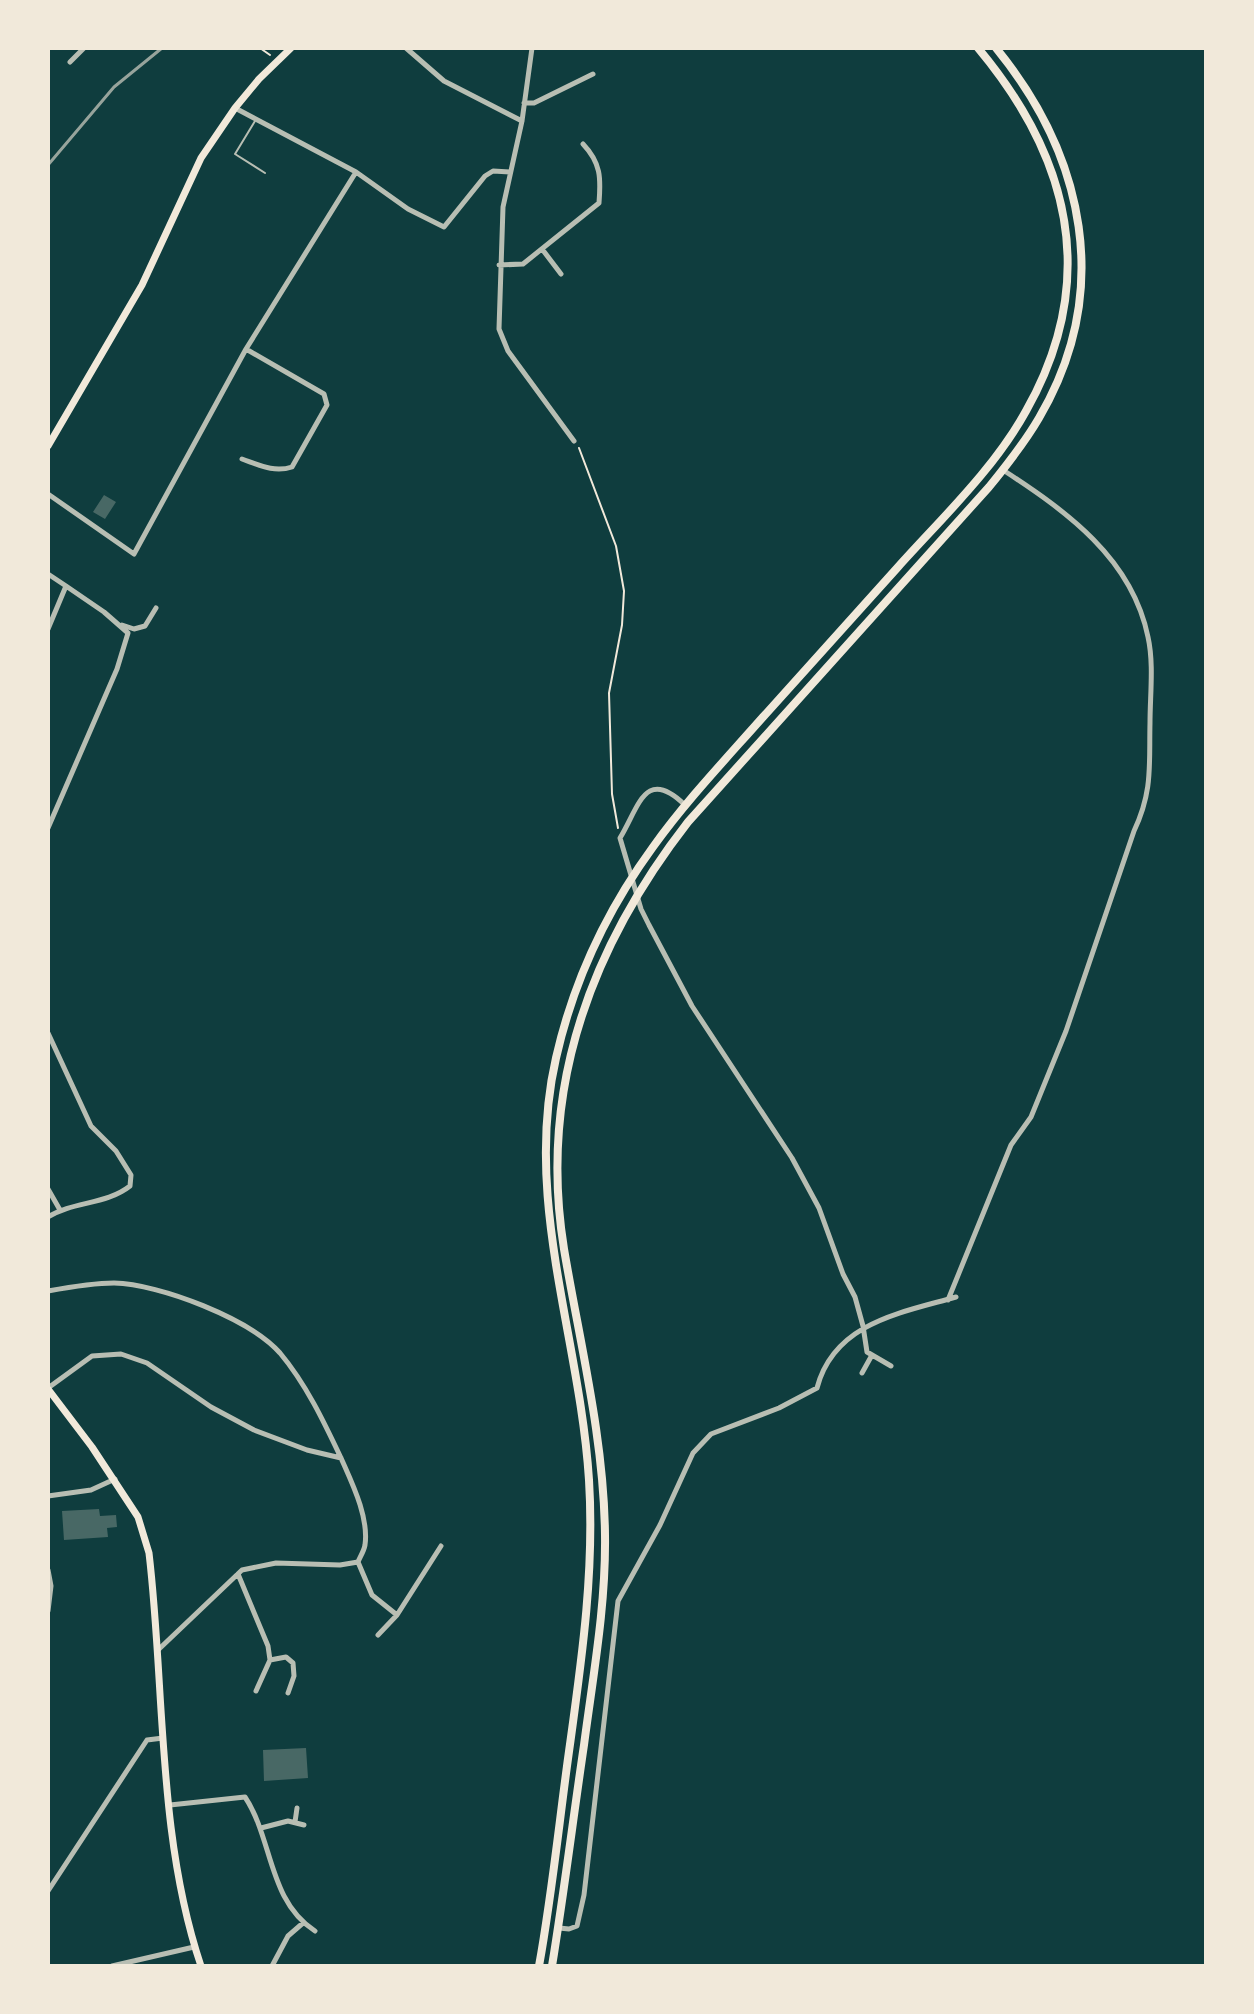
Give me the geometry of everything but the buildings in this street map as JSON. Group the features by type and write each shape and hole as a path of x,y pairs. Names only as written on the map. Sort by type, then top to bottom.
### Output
{"highway":[{"path":"539,1966 587,1613 591,1530 589,1474 554,1260 546,1191 545,1157 555,1062 578,983 637,870 685,806 1006,442 1043,378 1054,347 1066,287 1067,243 1061,201 1045,150 1033,126 1014,93 978,48"},
{"path":"552,1966 595,1662 605,1546 602,1470 595,1415 564,1246 558,1194 560,1116 565,1076 577,1028 599,966 649,874 670,845 1003,470 1040,416 1057,381 1076,322 1082,264 1080,227 1056,142 1022,82 996,48"}],"main road":[{"path":"48,446 142,285 194,170 235,108 291,48"},
{"path":"48,1389 115,1479 138,1517 149,1553 170,1805 180,1877 194,1947 201,1966"}],"street":[{"path":"70,62 84,48"},
{"path":"406,48 444,81 522,121"},
{"path":"532,48 522,121 503,207 499,329 508,351 574,441"},
{"path":"524,103 534,103 593,74"},
{"path":"235,108 356,172 408,209 444,227 485,176 493,171 510,172"},
{"path":"499,265 523,264 599,203 601,177 595,157 583,144"},
{"path":"48,494 134,554 246,349 356,172"},
{"path":"542,249 561,274"},
{"path":"242,459 268,469 281,471 292,467 327,405 324,394 246,349"},
{"path":"948,1300 1011,1145 1031,1117 1066,1031 1146,799 1152,769 1149,638 1130,587 1089,533 1003,470"},
{"path":"48,574 121,624 134,629 145,626 156,608"},
{"path":"48,629 66,586"},
{"path":"48,828 117,669 128,633 121,624"},
{"path":"685,806 664,788 657,788 642,798 620,838 641,909 692,1006 792,1158 819,1208 843,1274 855,1297 867,1352 891,1366"},
{"path":"48,1033 91,1126 116,1151 131,1175 130,1186 118,1195 60,1210 48,1217"},
{"path":"48,1189 60,1210"},
{"path":"48,1291 116,1283 142,1287 207,1306 278,1351 319,1413 352,1483 363,1517 365,1546 358,1562 372,1595 397,1615"},
{"path":"558,1928 577,1926 584,1895 618,1601 660,1525 693,1453 711,1434 779,1408 817,1388 833,1352 863,1326 956,1297"},
{"path":"48,1389 92,1356 121,1354 147,1363 211,1407 254,1430 307,1450 341,1458"},
{"path":"862,1373 872,1355"},
{"path":"48,1496 91,1490 115,1479"},
{"path":"378,1635 397,1615 441,1546"},
{"path":"158,1650 242,1570 276,1563 340,1565 358,1562"},
{"path":"48,1570 51,1586 48,1611"},
{"path":"238,1574 268,1646 270,1660 256,1691"},
{"path":"270,1660 286,1657 293,1663 294,1676 288,1693"},
{"path":"48,1891 147,1740 163,1738"},
{"path":"170,1805 245,1797 261,1828 276,1881 303,1923 315,1931"},
{"path":"295,1822 297,1808"},
{"path":"261,1828 295,1822 304,1825"},
{"path":"272,1966 288,1936 303,1923"},
{"path":"112,1966 194,1947"}],"lane":[{"path":"256,120 235,154 265,173"}],"path":[{"path":"260,48 277,61"},
{"path":"574,441 583,454 616,546 624,591 622,625 609,693 612,794 620,838"}],"railway":[{"path":"48,165 114,87 162,48"}]}
